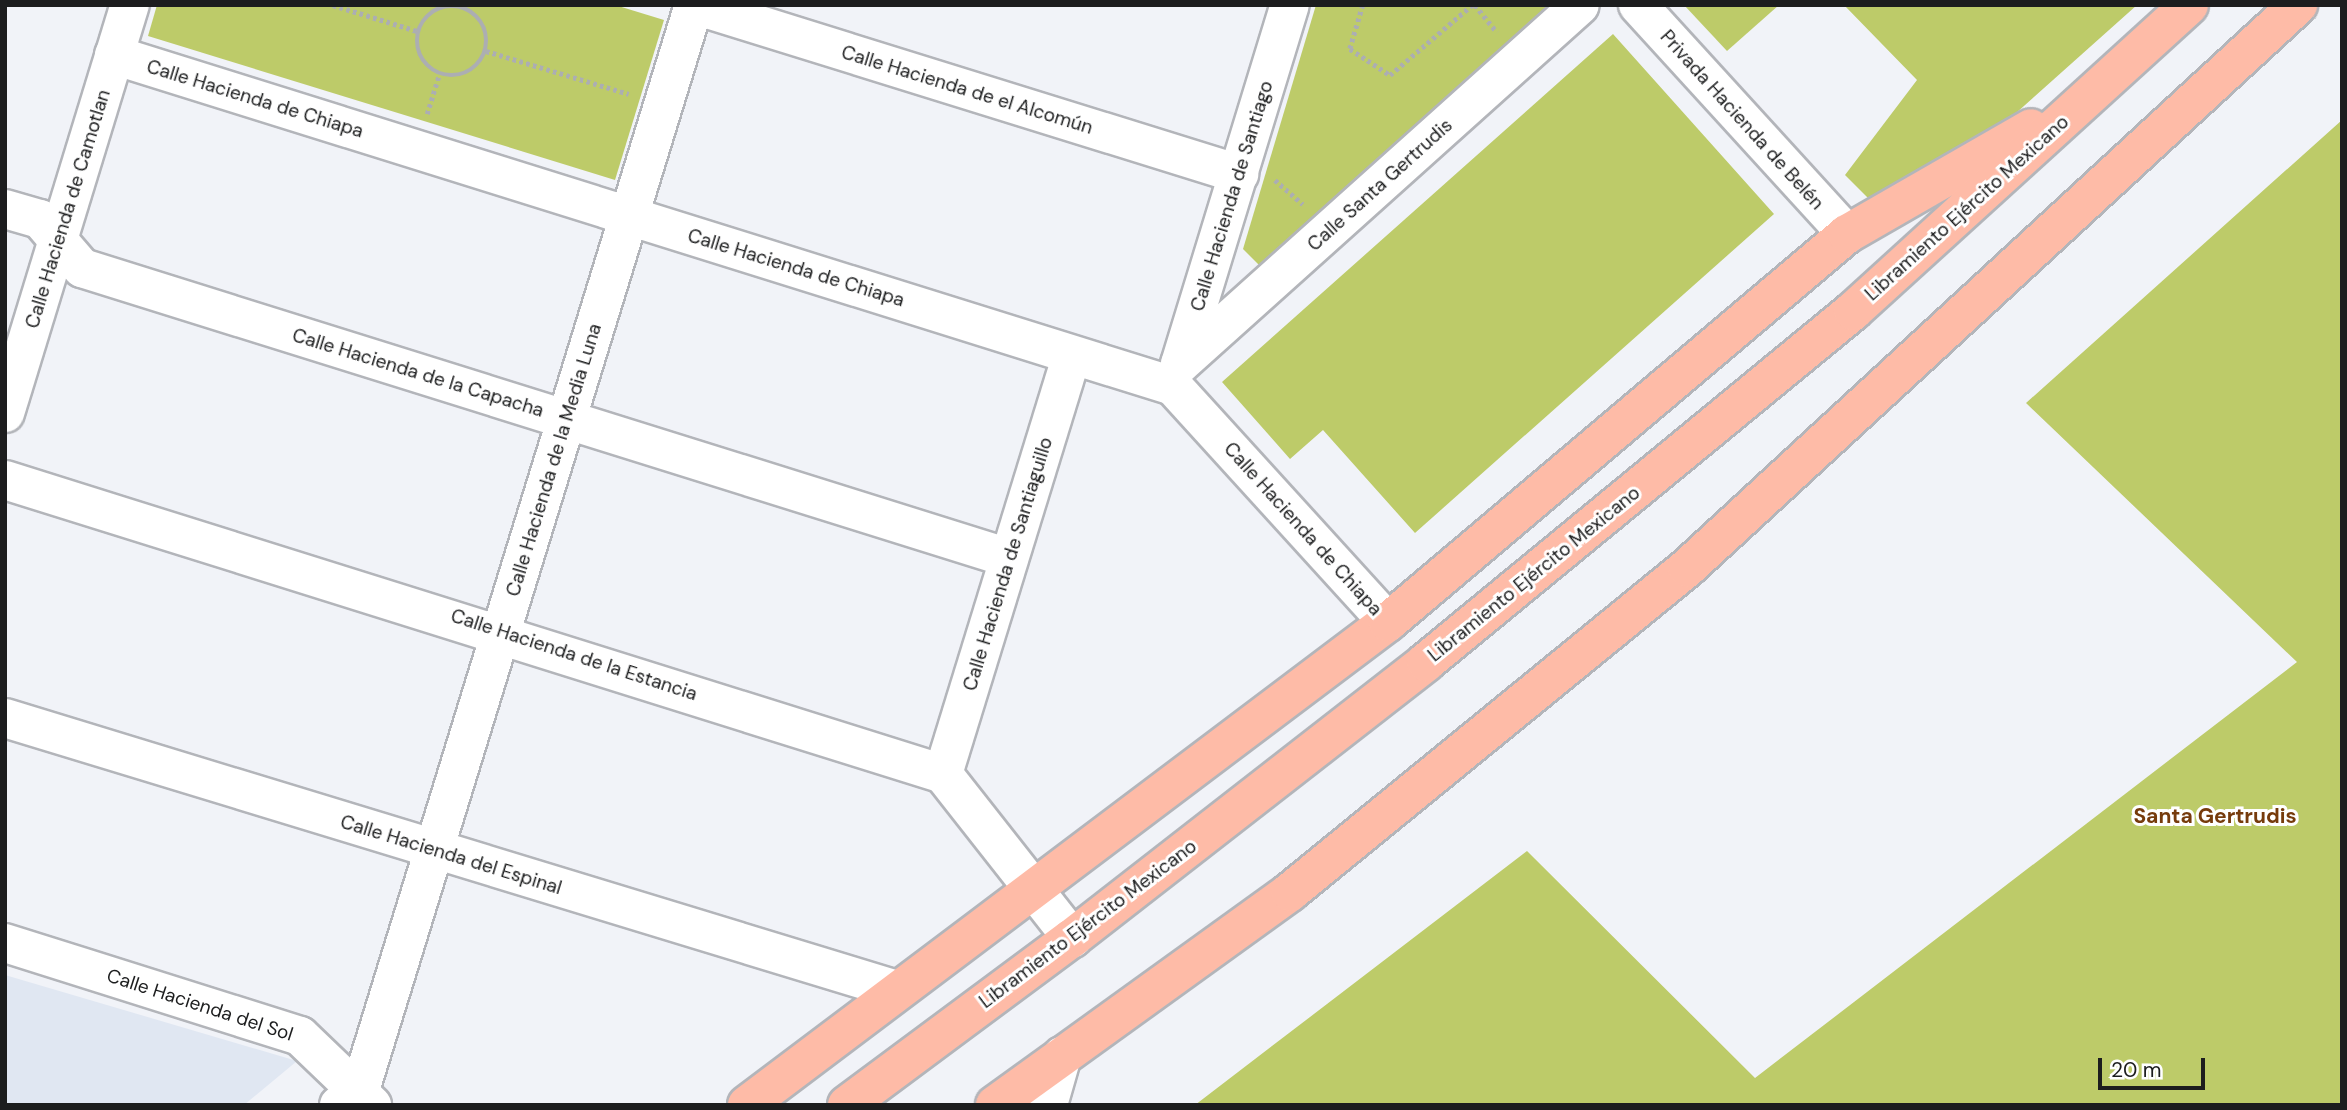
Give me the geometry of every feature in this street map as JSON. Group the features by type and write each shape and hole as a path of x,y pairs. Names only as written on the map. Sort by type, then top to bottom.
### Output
{"highway":[{"name":"Libramiento Ejército Mexicano","path":"847,1105 1072,938 1426,662 1831,329 2189,5"},
{"path":"995,1105 1290,892 1687,569 2298,5"},
{"path":"747,1105 1388,622 1847,234 2096,91"}],"street":[{"name":"Calle Hacienda de Camotlan","path":"5,413 130,5"},
{"name":"Calle Hacienda de el Alcomún","path":"695,5 1254,174"},
{"name":"Calle Hacienda de la Media Luna","path":"357,1100 695,5"},
{"name":"Calle Hacienda de Santiago","path":"1177,375 1254,174 1290,5"},
{"name":"Calle Santa Gertrudis","path":"1177,375 1580,5"},
{"name":"Privada Hacienda de Belén","path":"1638,5 1847,234"},
{"name":"Calle Hacienda de Chiapa","path":"114,55 1072,355 1177,375 1388,622"},
{"name":"Calle Hacienda de la Capacha","path":"5,209 40,219 82,268 1009,558"},
{"name":"Calle Hacienda de Santiaguillo","path":"943,774 1072,355"},
{"name":"Calle Hacienda de la Estancia","path":"5,480 502,632 943,774"},
{"name":"Calle Hacienda del Espinal","path":"5,719 897,990"},
{"path":"943,774 1072,938"},
{"name":"Calle Hacienda del Sol","path":"5,943 300,1035 357,1100"},
{"path":"1048,1105 1062,1056"}],"path":[{"path":"333,5 417,31"},
{"path":"1363,5 1350,49 1390,75 1473,5 1502,38"},
{"path":"460,6 480,20 486,51 481,62 463,75 439,75 418,52 417,31 440,8 460,6"},
{"path":"486,51 631,95"},
{"path":"427,114 439,75"},
{"path":"1254,174 1311,211"}],"shaded area":[{"path":"5,975 297,1061 244,1105 5,1105"}],"green space":[{"path":"157,5 615,5 664,20 615,180 148,36"},
{"path":"1316,5 1550,5 1259,265 1243,249"},
{"path":"1684,5 1779,5 1727,51"},
{"path":"1844,5 2137,5 1893,223 1845,175 1917,80"},
{"path":"1613,34 1774,214 1415,533 1323,430 1290,459 1222,382"},
{"path":"2342,120 2342,1105 1195,1105 1527,851 1755,1078 2297,662 2026,403"}],"district":[{"name":"Santa Gertrudis","path":"2215,816"}]}
